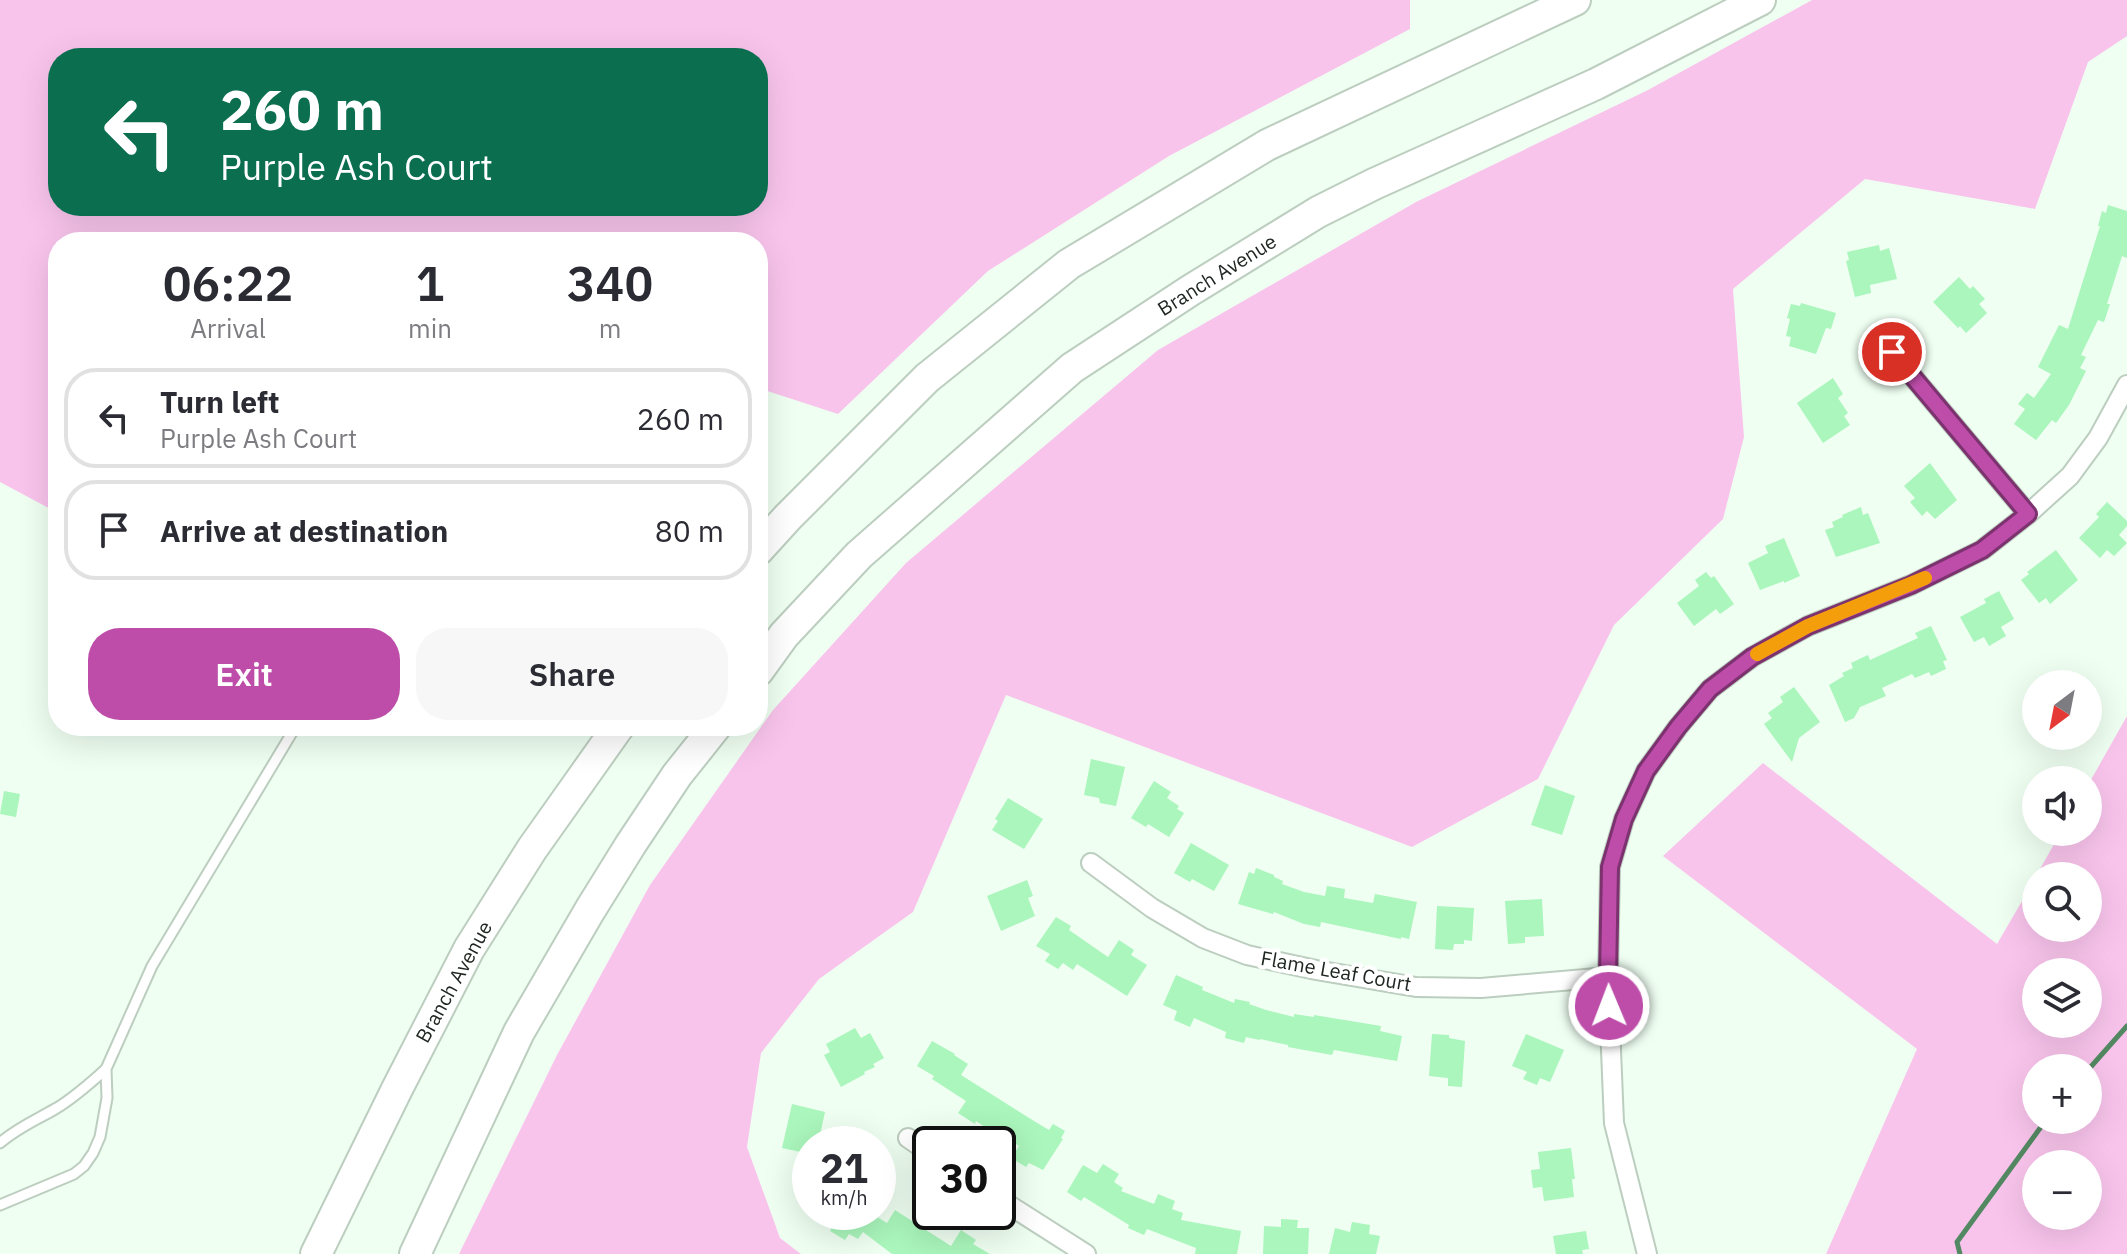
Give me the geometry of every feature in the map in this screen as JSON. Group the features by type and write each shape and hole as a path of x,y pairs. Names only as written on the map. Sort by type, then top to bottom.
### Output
{"highway":[{"path":"768,539 927,378 1069,264 1267,145 1575,0"},
{"name":"Branch Avenue","path":"768,657 784,635 859,555 1072,368 1318,212 1596,84 1760,0"},
{"name":"Branch Avenue","path":"316,1254 469,949 532,849 612,736"},
{"path":"415,1254 519,1032 631,844 677,775 708,736"}],"street":[{"path":"1892,352 2028,514"},
{"path":"1647,1254 1614,1123 1608,977 1610,867 1624,819 1646,771 1710,689 1752,657 1808,626 1911,585 1982,550 2028,514 2070,476 2098,438 2127,385"},
{"name":"Flame Leaf Court","path":"1091,863 1152,908 1203,938 1247,955 1416,987 1481,988 1608,977"},
{"path":"908,1138 912,1141"},
{"path":"1016,1209 1086,1254"}],"lane":[{"path":"0,1205 63,1180 84,1166 97,1145 104,1121 106,1069 152,966 290,736"},
{"path":"0,1143 14,1131 76,1096 106,1069"}],"shaded area":[{"path":"0,0 1410,0 1410,29 1169,156 988,271 838,414 768,391 768,232 48,232 48,508 0,482"},
{"path":"1812,0 2127,0 2127,36 2088,62 2035,209 1865,179 1733,289 1744,437 1723,519 1614,625 1538,779 1412,847 1006,695 913,912 819,979 761,1053 747,1147 780,1238 801,1254 459,1254 557,1055 650,885 755,736 768,736 768,717 773,710 906,563 1158,350 1416,202 1648,90"},
{"path":"2127,716 2127,1254 1826,1254 1917,1049 1663,856 1763,763 1997,944 2022,901 2022,942 2102,942 2102,862 2044,862 2053,846 2102,846 2102,766 2099,766"}],"building":[{"path":"2108,205 2127,211 2127,258 2122,256 2104,322 2098,320 2081,355 2086,357 2080,368 2086,371 2069,405 2056,423 2052,420 2036,440 2014,424 2025,409 2018,404 2027,393 2034,398 2051,374 2038,367 2059,325 2068,329 2102,211 2106,213"},
{"path":"1879,245 1880,251 1889,248 1897,279 1870,285 1871,293 1855,297 1846,261 1849,260 1847,252"},
{"path":"1959,277 1985,299 1979,304 1987,313 1966,333 1933,302"},
{"path":"1801,303 1836,313 1831,329 1826,328 1816,354 1789,346 1791,337 1786,336 1791,304 1800,306"},
{"path":"1833,378 1843,394 1838,398 1848,413 1844,416 1850,425 1823,443 1797,403"},
{"path":"1930,463 1957,500 1935,519 1927,511 1922,516 1910,502 1915,498 1904,486"},
{"path":"2107,502 2127,521 2127,526 2119,535 2127,543 2114,556 2107,550 2100,558 2079,538 2099,517 2096,514"},
{"path":"1861,507 1863,515 1868,513 1880,543 1836,557 1825,530 1834,527 1832,522 1842,515"},
{"path":"1784,538 1800,576 1760,590 1748,563 1768,553 1765,546"},
{"path":"2056,550 2078,580 2050,604 2046,598 2039,603 2021,580"},
{"path":"1706,572 1711,578 1714,576 1734,604 1720,614 1716,609 1694,626 1677,603 1699,586 1695,580"},
{"path":"1999,591 2014,619 2001,627 2006,636 1989,646 1984,637 1974,642 1960,617 1986,603 1984,599"},
{"path":"1931,626 1947,660 1943,661 1946,669 1931,676 1929,672 1915,678 1912,674 1882,688 1886,696 1860,707 1854,718 1845,722 1829,685 1853,668 1851,663 1868,655 1870,660 1918,638 1915,633"},
{"path":"1794,687 1820,722 1799,738 1792,762 1764,724 1772,718 1768,713 1783,702 1780,697"},
{"path":"1091,759 1125,767 1116,806 1084,795"},
{"path":"1154,781 1171,792 1167,798 1184,813 1169,837 1131,818"},
{"path":"1545,785 1575,796 1562,835 1531,825"},
{"path":"4,791 20,794 16,817 0,814"},
{"path":"1008,798 1043,819 1024,849 992,830"},
{"path":"1191,843 1229,865 1214,891 1174,873"},
{"path":"1256,868 1274,875 1283,881 1282,884 1304,892 1325,896 1327,886 1345,889 1344,898 1373,903 1375,894 1417,902 1409,939 1321,922 1320,927 1304,924 1274,912 1238,904 1249,872 1254,874"},
{"path":"1027,880 1033,896 1028,898 1035,916 1001,931 987,896"},
{"path":"1542,899 1544,936 1525,937 1525,943 1508,944 1505,901"},
{"path":"1437,906 1474,908 1472,941 1454,944 1453,950 1435,949"},
{"path":"1056,917 1108,957 1119,940 1134,950 1131,955 1147,965 1127,996 1077,964 1073,970 1063,963 1058,969 1045,961 1050,954 1036,946"},
{"path":"1176,975 1234,1003 1235,999 1250,1002 1266,1010 1294,1017 1294,1014 1314,1015 1381,1026 1380,1031 1402,1036 1397,1061 1334,1050 1332,1055 1246,1037 1244,1043 1225,1038 1226,1032 1194,1018 1190,1027 1174,1020 1177,1011 1163,1005"},
{"path":"855,1028 861,1038 870,1033 884,1058 873,1064 875,1067 865,1074 841,1087 824,1055 830,1052 826,1044"},
{"path":"1432,1034 1449,1035 1449,1038 1465,1041 1462,1087 1448,1086 1448,1078 1429,1076"},
{"path":"1526,1034 1564,1050 1550,1082 1540,1078 1537,1085 1523,1079 1527,1072 1512,1066"},
{"path":"932,1041 968,1064 961,1075 1049,1130 1053,1124 1065,1131 1043,1170 1029,1163 1026,1167 1016,1161 1019,1146 1016,1144 1016,1126 984,1126 976,1121 975,1124 958,1113 966,1101 917,1066"},
{"path":"792,1104 825,1112 822,1126 792,1126 792,1150 782,1148"},
{"path":"1571,1148 1574,1197 1544,1201 1542,1187 1533,1188 1531,1170 1540,1169 1538,1152"},
{"path":"1103,1164 1119,1174 1114,1182 1123,1188 1121,1191 1154,1204 1158,1194 1175,1201 1172,1209 1183,1213 1181,1220 1241,1231 1237,1254 1195,1254 1196,1248 1147,1229 1144,1235 1128,1228 1129,1225 1084,1197 1081,1201 1067,1192 1083,1165 1097,1173"},
{"path":"896,1211 912,1221 912,1230 926,1230 951,1246 961,1230 976,1240 973,1244 990,1254 892,1254 863,1232 858,1239 849,1234 845,1240 830,1231 896,1230"},
{"path":"1281,1219 1298,1220 1297,1228 1309,1228 1308,1254 1263,1254 1264,1226 1281,1227"},
{"path":"1352,1222 1370,1225 1369,1234 1380,1236 1376,1254 1329,1254 1335,1228 1350,1232"},
{"path":"1586,1231 1589,1249 1582,1250 1583,1254 1556,1254 1553,1236"}],"waterway":[{"path":"2102,1054 2127,1026"},
{"path":"1960,1254 1957,1242 2036,1134"}],"slow traffic":[{"path":"1757,654 1808,626 1925,578"}],"route":[{"path":"1609,1006 1610,867 1624,819 1646,771 1710,689 1752,657 1808,626 1911,585 1982,550 2028,514 1892,352"}]}
